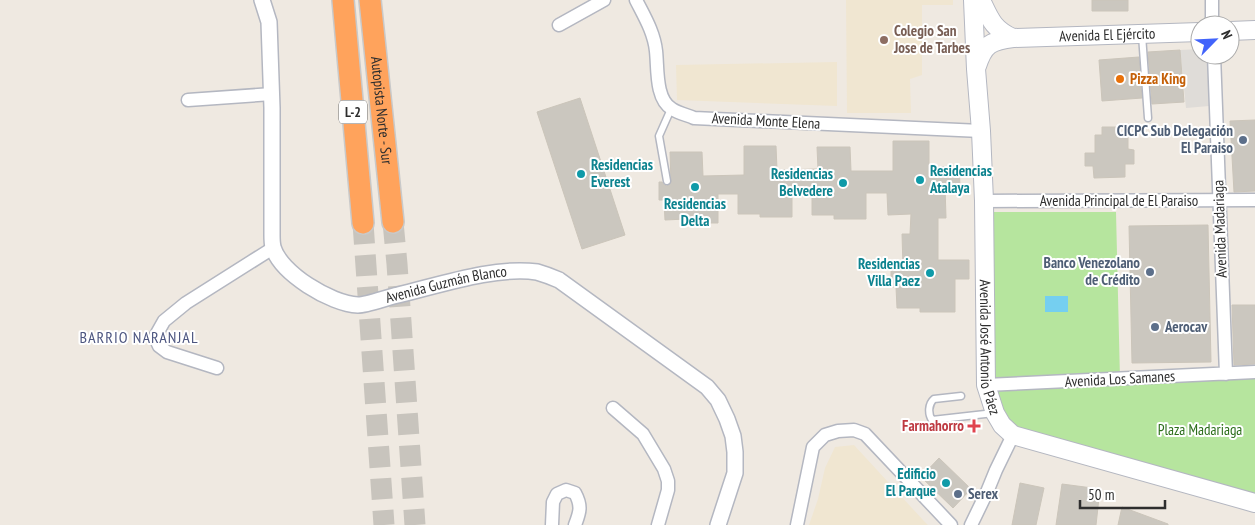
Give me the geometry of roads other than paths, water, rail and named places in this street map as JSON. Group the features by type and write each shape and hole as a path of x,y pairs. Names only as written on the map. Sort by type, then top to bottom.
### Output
{"highway":[{"name":"Autopista Norte - Sur","path":"343,0 363,223"},
{"name":"Autopista Norte - Sur","path":"370,0 393,222"}],"main road":[{"name":"Avenida José Antonio Páez","path":"973,0 984,201 986,385 995,413 1002,425 1013,435 1255,503"},
{"path":"981,0 996,28 1003,34 1013,38"},
{"path":"1240,31 1255,30"},
{"name":"Avenida El Ejército","path":"976,69 985,48 999,40 1190,32"}],"street":[{"path":"217,368 167,352 159,346 155,336 164,321 186,303 273,248 272,94 269,22 262,0"},
{"path":"559,26 604,0"},
{"path":"636,0 651,29 656,50 656,70 662,100 671,109"},
{"path":"1212,0 1212,15"},
{"name":"Avenida Madariaga","path":"1214,65 1226,374"},
{"path":"188,100 272,94"},
{"name":"Avenida Monte Elena","path":"671,109 694,118 980,131"},
{"name":"Avenida Principal de El Paraiso","path":"984,201 1255,200"},
{"name":"Avenida Guzmán Blanco","path":"273,248 294,276 314,290 338,301 358,305 498,272 539,273 559,280 707,387 718,400 733,436 735,452 735,473 718,525"},
{"name":"Avenida Los Samanes","path":"986,385 1255,372"},
{"path":"613,408 642,434 664,470 668,481 668,490 658,525"},
{"path":"797,525 813,447 826,435 838,430 854,430 865,434 951,525"},
{"path":"971,525 1013,435"},
{"path":"552,525 553,502 556,494 566,490 575,493 580,501 580,513 576,525"}],"lane":[{"path":"1142,34 1148,118"},
{"path":"667,181 659,136 671,109"},
{"path":"962,396 934,399 930,404 930,418 932,420 995,413"}],"water":[{"path":"1045,296 1068,296 1068,312 1045,312"}],"tunnel":[{"path":"393,222 415,525"},
{"path":"363,223 384,525"}],"place":[{"name":"Colegio San Jose de Tarbes","path":"884,40"},
{"name":"Pizza King","path":"1120,79"},
{"name":"CICPC Sub Delegación El Paraiso","path":"1243,140"},
{"name":"Residencias Everest","path":"581,174"},
{"name":"Residencias Atalaya","path":"920,180"},
{"name":"Residencias Belvedere","path":"843,183"},
{"name":"Residencias Delta","path":"695,187"},
{"name":"Banco Venezolano de Crédito","path":"1150,272"},
{"name":"Residencias Villa Paez","path":"930,273"},
{"name":"Aerocav","path":"1155,327"},
{"name":"Farmahorro","path":"974,426"},
{"name":"Edificio El Parque","path":"946,483"},
{"name":"Serex","path":"958,494"}],"district":[{"name":"BARRIO NARANJAL","path":"139,337"}],"park label":[{"name":"Plaza Madariaga","path":"1200,430"}]}
